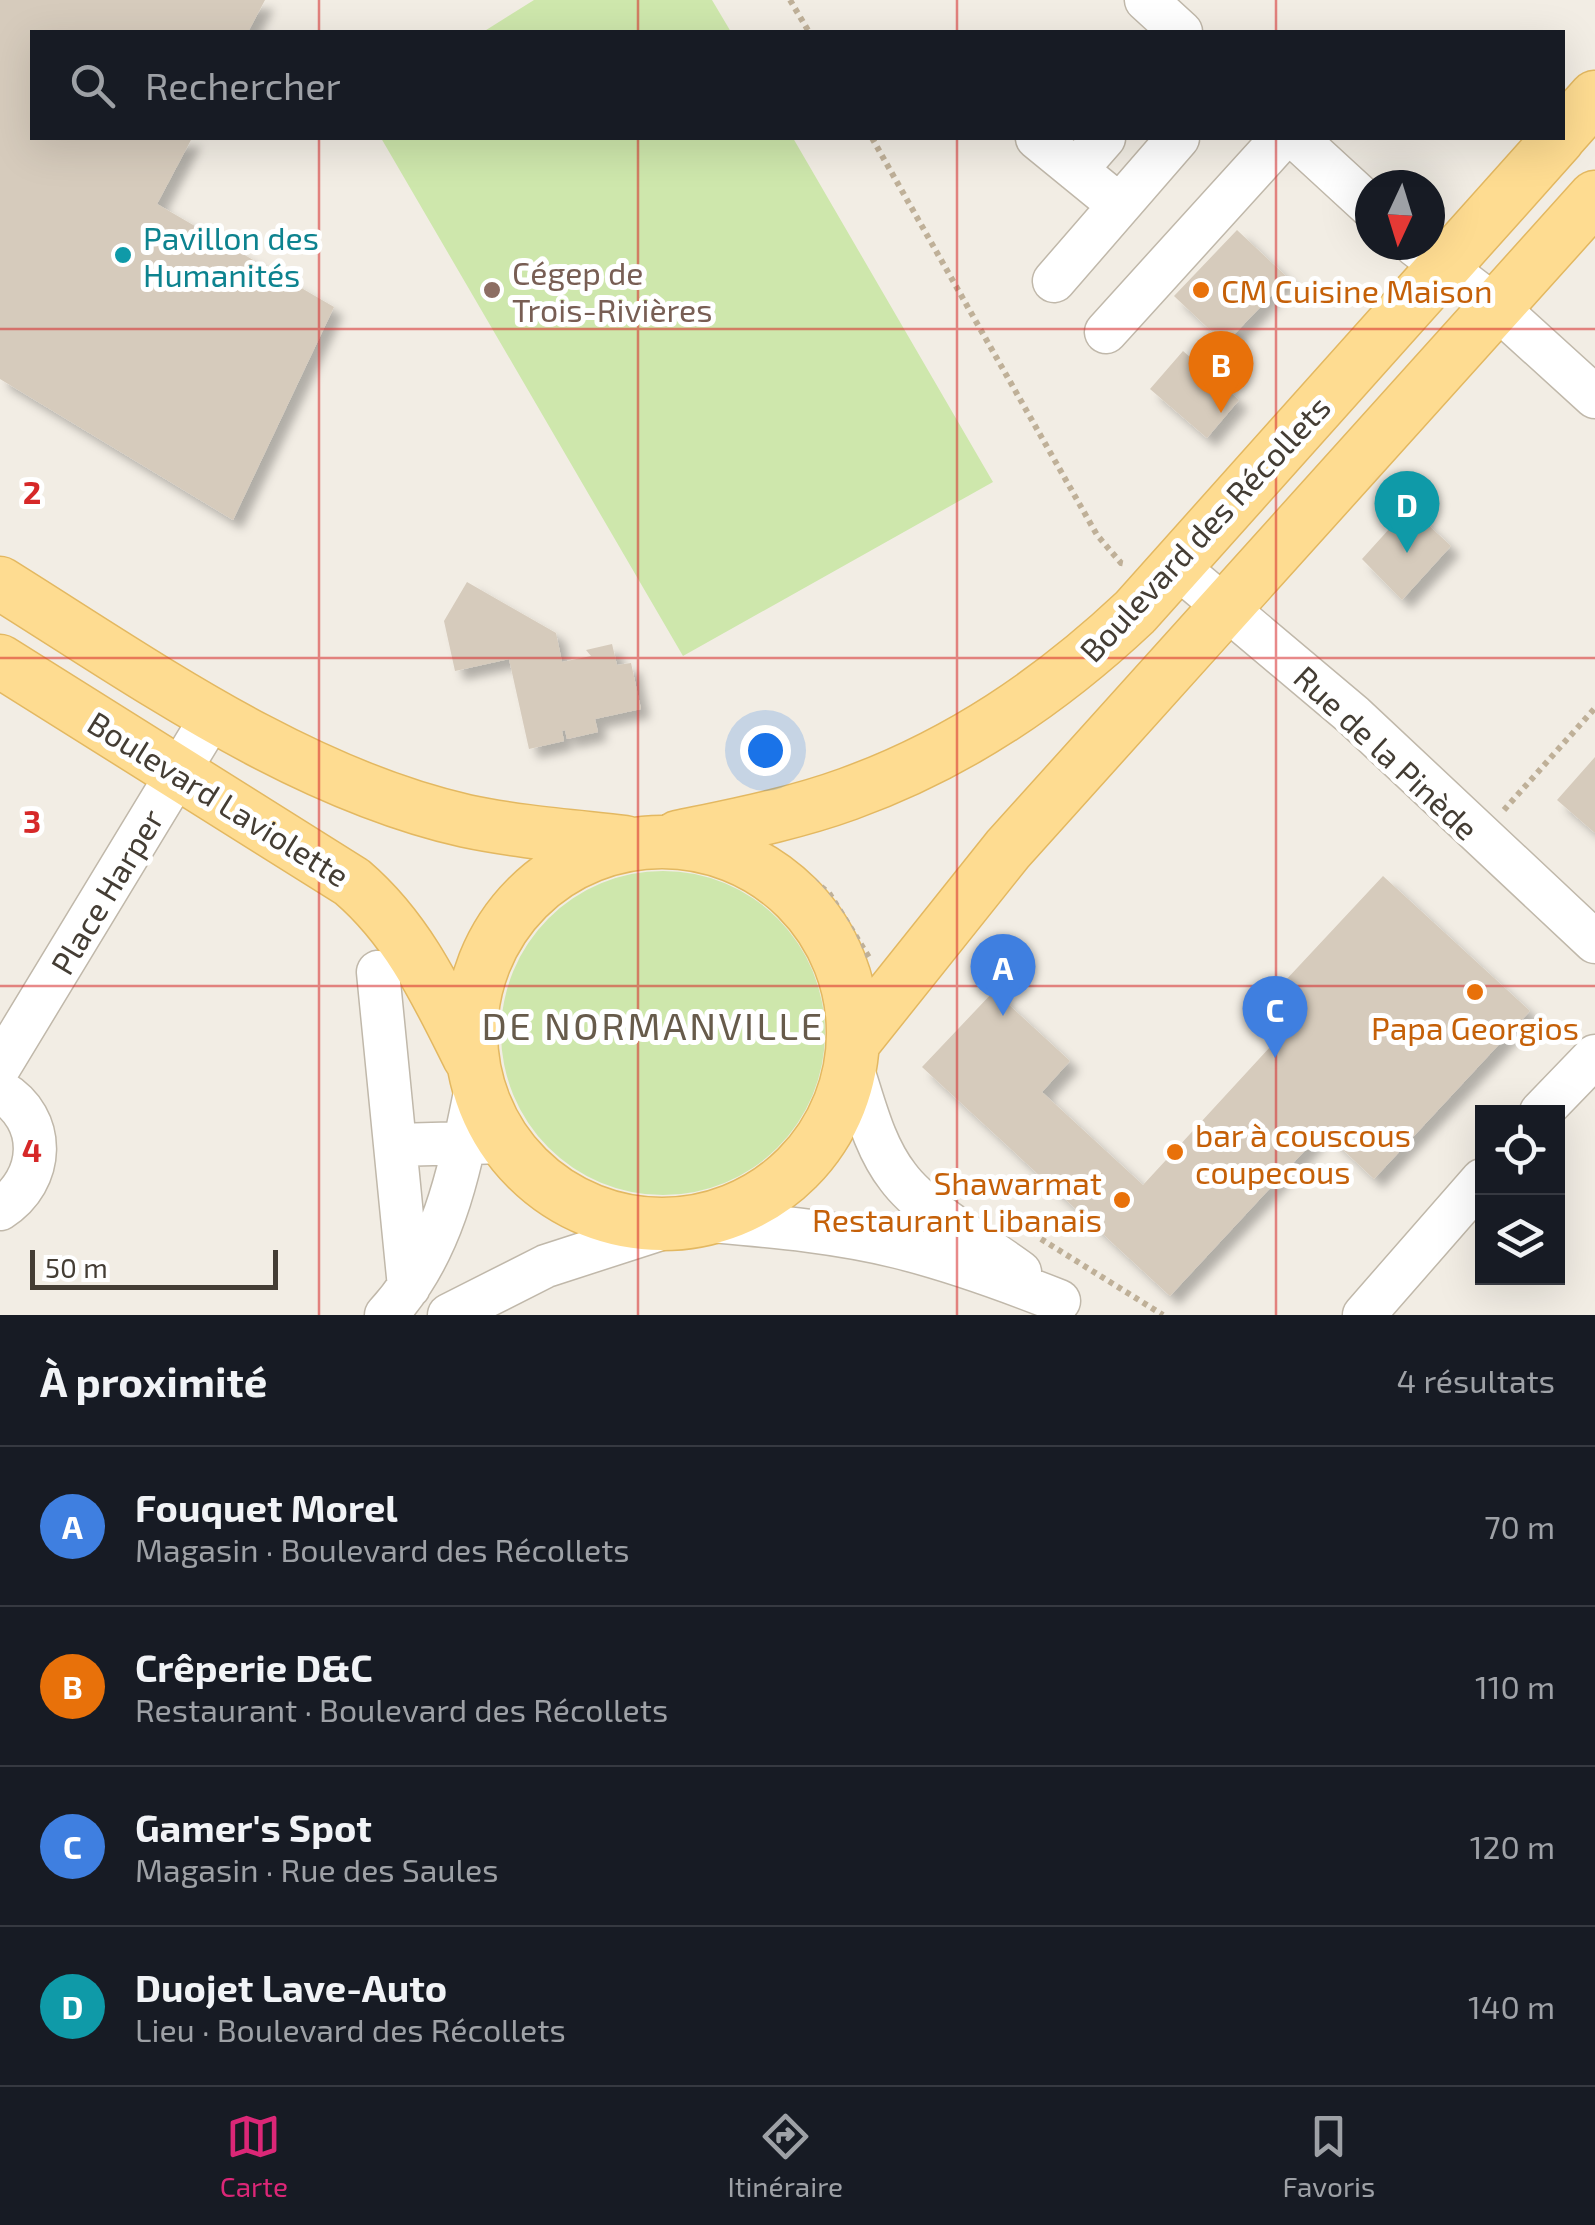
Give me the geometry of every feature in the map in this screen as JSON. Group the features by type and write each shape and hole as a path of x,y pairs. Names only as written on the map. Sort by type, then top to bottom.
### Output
{"main road":[{"name":"Boulevard des Récollets","path":"1565,131 1595,97"},
{"name":"Boulevard des Récollets","path":"1445,241 1557,140"},
{"name":"Boulevard des Récollets","path":"690,1221 740,1207 792,1173 831,1123 852,1053 1008,850 1595,197"},
{"name":"Boulevard des Récollets","path":"460,1007 497,936 532,892 580,860 770,817 845,795 949,750 1008,716 1064,675 1134,612 1154,566 1424,260"},
{"name":"Boulevard Laviolette","path":"0,583 213,716 374,791 433,812 500,827 647,843 678,842 719,851 758,868 792,892 820,924 840,960 851,1001 852,1053"},
{"name":"Boulevard Laviolette","path":"0,661 293,842 365,893 460,1007 475,1074 491,1119 485,1143 586,1208 641,1222 690,1221"}],"street":[{"path":"1146,0 1180,30"},
{"path":"1039,140 1119,206"},
{"path":"1076,170 1102,140"},
{"path":"1054,282 1176,140"},
{"path":"1106,332 1280,140"},
{"path":"1298,140 1355,192"},
{"path":"1433,260 1496,307 1595,397"},
{"name":"Rue de la Pinède","path":"1154,566 1226,608 1352,715 1595,942"},
{"name":"Place Harper","path":"0,1066 213,716"},
{"path":"378,972 396,1145 398,1301"},
{"path":"384,1032 460,1007"},
{"name":"Boulevard Laviolette","path":"852,1053 881,1150 904,1184 1070,1308"},
{"path":"1548,1105 1595,1056"},
{"path":"0,1091 25,1112 34,1132 36,1154 32,1175 20,1194 0,1209"},
{"path":"396,1145 485,1143"},
{"path":"398,1301 424,1264 485,1143"},
{"path":"1364,1315 1475,1188"},
{"name":"Boulevard Laviolette","path":"690,1221 812,1231 896,1247 989,1274 1070,1308"},
{"name":"Boulevard des Récollets","path":"449,1315 546,1266 690,1221"}],"path":[{"path":"790,0 808,30"},
{"path":"873,140 1097,535 1121,564 1154,566"},
{"path":"1480,836 1595,708"},
{"path":"776,852 829,893 872,961 880,962"},
{"path":"1031,1232 1162,1315"}],"green space":[{"path":"534,0 712,0 730,30 486,30"},
{"path":"382,140 794,140 993,482 683,656"},
{"path":"663,871 695,874 725,883 753,898 788,930 813,971 822,1001 822,1065 813,1095 798,1123 766,1158 725,1183 695,1192 663,1195 631,1192 601,1183 573,1168 538,1136 513,1095 504,1065 501,1033 504,1001 513,971 528,943 560,908 601,883 631,874"}],"building":[{"name":"Pavillon des Humanités","path":"0,0 265,0 249,30 30,30 30,140 191,140 157,204 334,307 233,520 0,379"},
{"path":"1237,230 1288,278 1225,344 1174,296"},
{"path":"1183,351 1239,400 1207,438 1150,389"},
{"path":"1409,507 1451,546 1402,600 1362,559"},
{"path":"467,582 556,633 562,662 591,656 586,650 612,644 617,665 631,663 641,709 595,719 598,732 567,739 565,730 564,741 529,749 509,659 455,671 444,621"},
{"path":"1595,757 1595,833 1557,800"},
{"path":"1383,876 1530,1011 1374,1179 1323,1131 1170,1296 922,1067 994,991 1070,1061 1042,1092 1143,1185 1295,1020 1270,997"}],"place":[{"name":"Pavillon des Humanités","path":"123,255"},
{"name":"Cégep de Trois-Rivières","path":"492,290"},
{"name":"CM Cuisine Maison","path":"1201,290"},
{"name":"Crêperie D&C","path":"1221,413"},
{"name":"Duojet Lave-Auto","path":"1407,553"},
{"name":"Papa Georgios","path":"1475,992"},
{"name":"Fouquet Morel","path":"1003,1016"},
{"name":"Gamer's Spot","path":"1275,1058"},
{"name":"bar à couscous coupecous","path":"1175,1152"},
{"name":"Shawarmat Restaurant Libanais","path":"1122,1200"}],"district":[{"name":"DE NORMANVILLE","path":"653,1025"}]}
